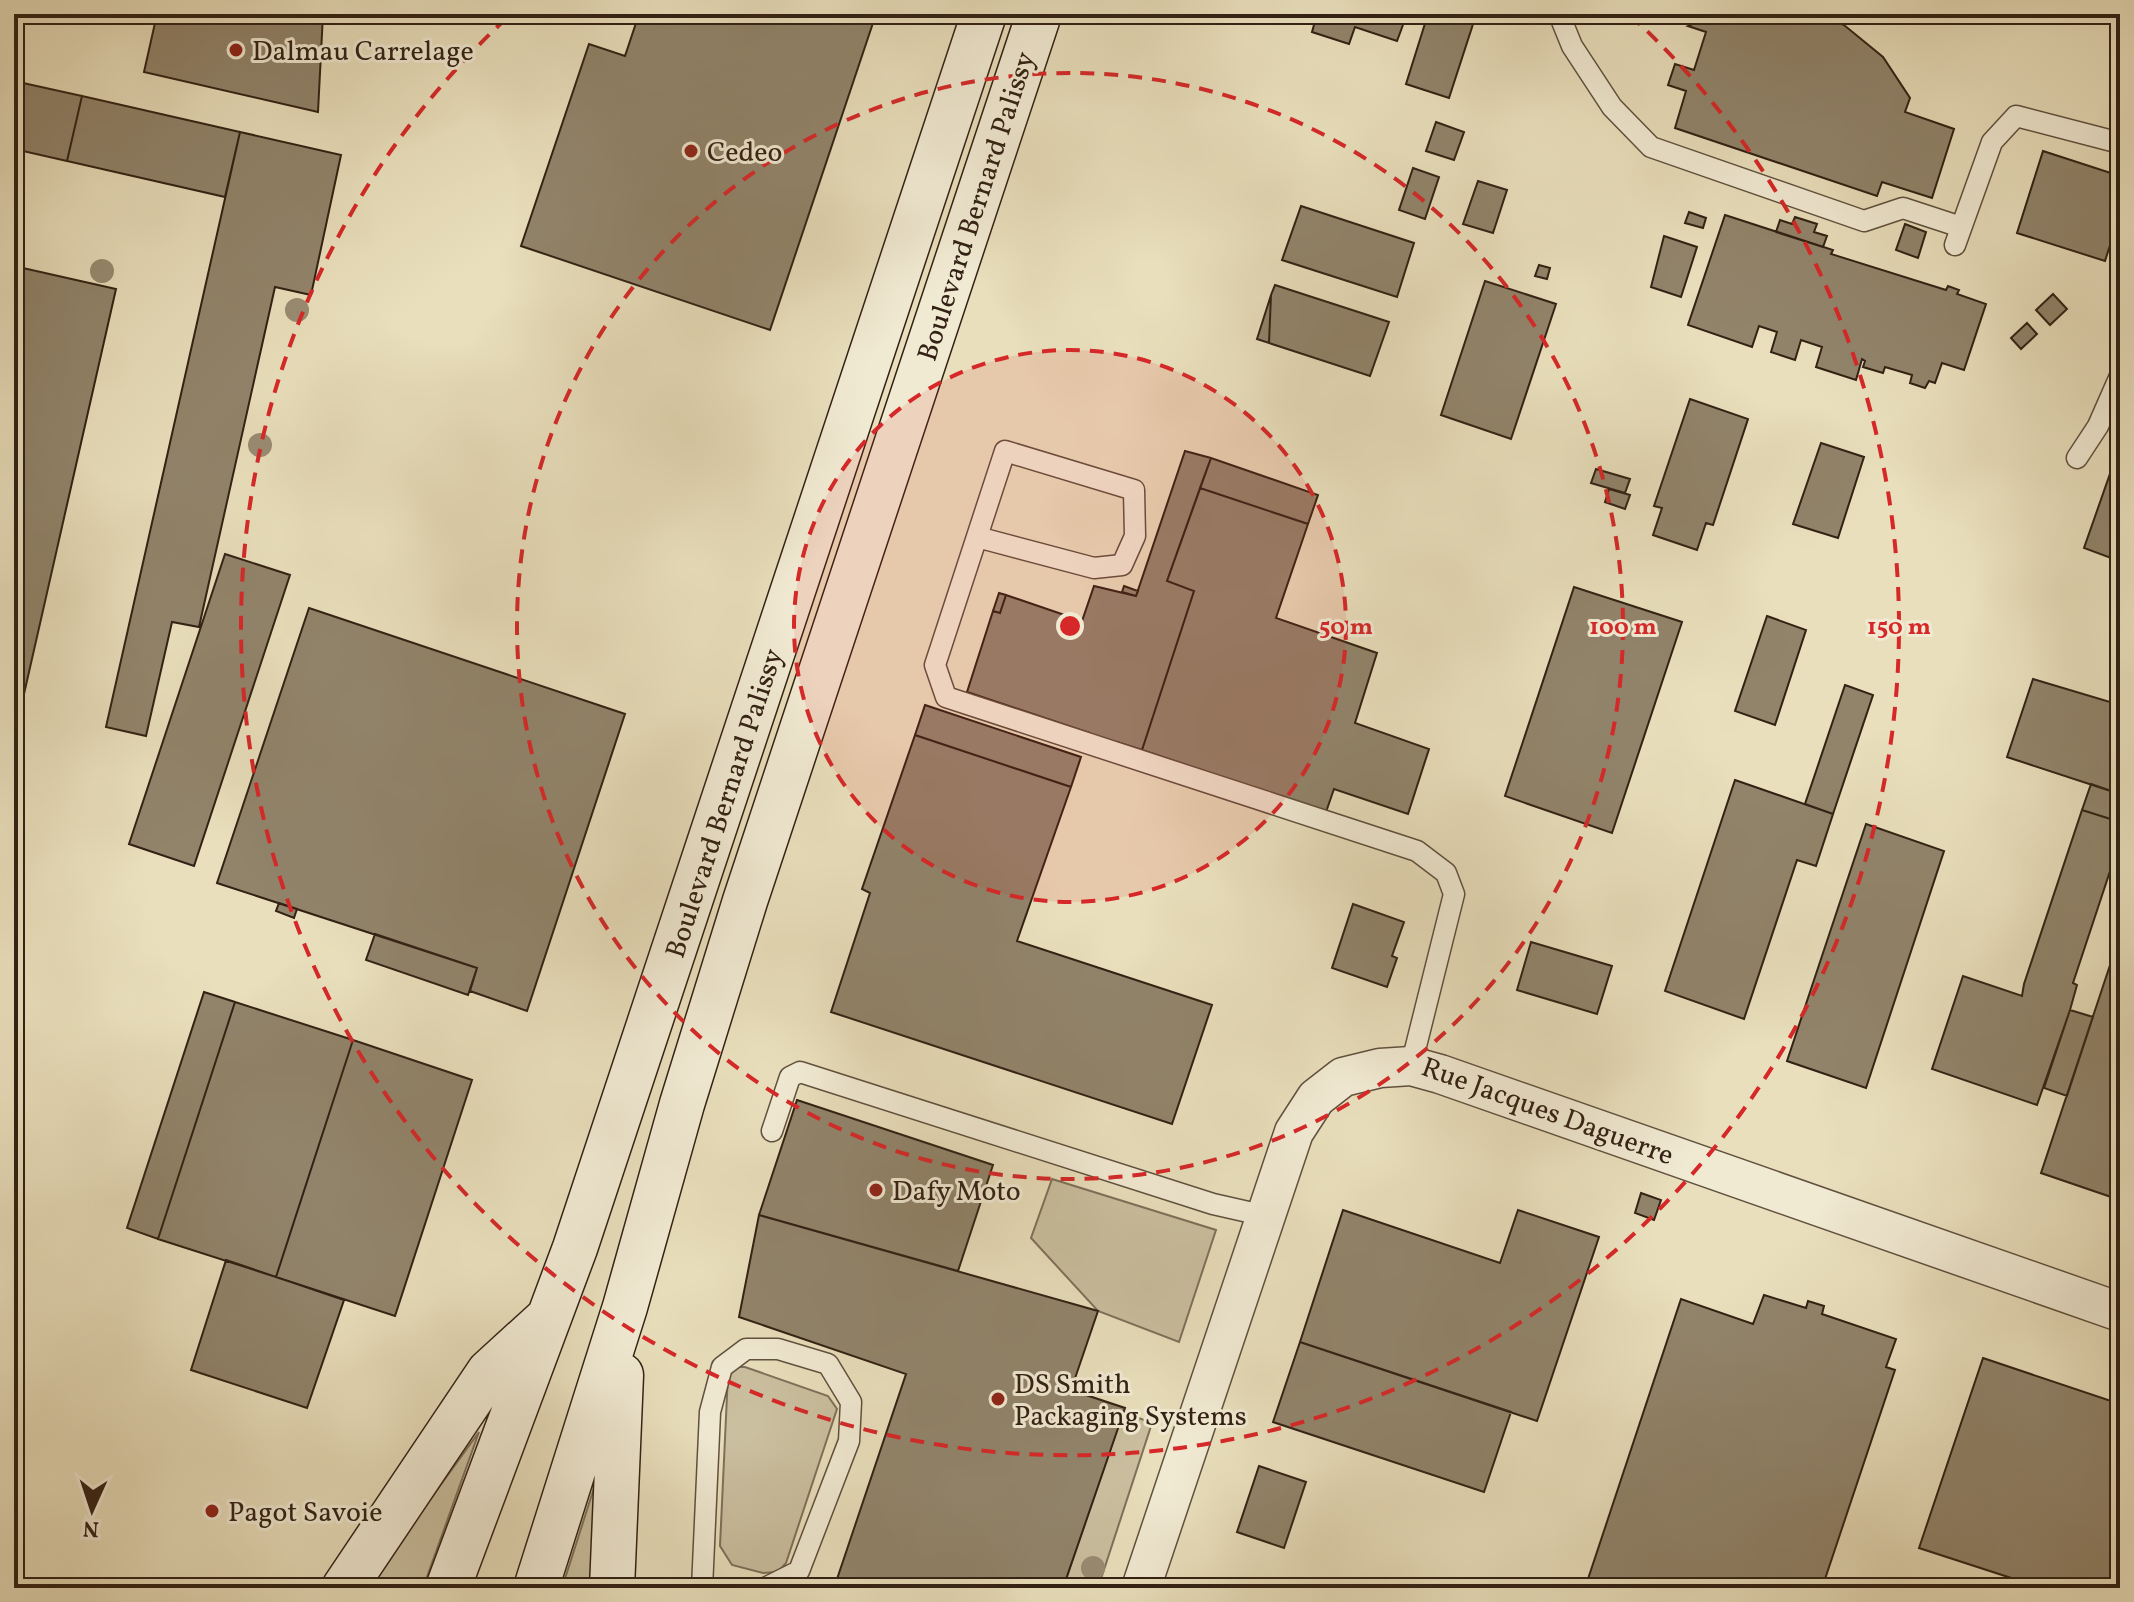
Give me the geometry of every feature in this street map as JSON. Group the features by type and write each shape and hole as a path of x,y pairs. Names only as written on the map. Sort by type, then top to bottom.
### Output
{"main road":[{"name":"Boulevard Bernard Palissy","path":"448,1588 575,1248 984,14"},
{"name":"Boulevard Bernard Palissy","path":"536,1588 625,1307 682,1104 745,901 1039,14"},
{"path":"612,1588 625,1307"},
{"path":"344,1588 489,1372 550,1317"}],"street":[{"path":"1141,1588 1294,1132 1316,1098 1343,1077 1380,1068 1411,1066"},
{"name":"Rue Jacques Daguerre","path":"1411,1066 2120,1312"}],"lane":[{"path":"1554,15 1612,107 1651,147 1864,221 1903,208 1958,236 1992,142 2016,116 2120,143"},
{"path":"2077,458 2098,426 2120,376"},
{"name":"Rue Jacques Daguerre","path":"977,537 1094,568 1122,565 1135,536 1134,490 1005,451 935,665 946,697 1417,851 1446,873 1454,894 1411,1066"},
{"path":"772,1131 790,1077 800,1072 1213,1204 1266,1216"},
{"path":"702,1588 710,1412 722,1367 746,1349 778,1349 828,1364 851,1402 849,1441 799,1571 765,1588"}],"shaded area":[{"path":"1052,1179 1216,1230 1179,1342 1098,1311 1031,1238"},
{"path":"736,1367 745,1367 828,1396 837,1409 786,1563 778,1572 763,1573 732,1565 720,1546 728,1374"},
{"path":"1123,1412 1152,1423 1098,1588 1063,1588"},
{"path":"479,1432 423,1588 366,1588"},
{"path":"601,1466 596,1588 562,1588"}],"building":[{"name":"Dalmau Carrelage","path":"157,14 323,14 318,112 144,72"},
{"name":"Cedeo","path":"639,14 876,14 770,330 521,246 589,44 625,56"},
{"path":"1317,14 1407,14 1397,41 1355,27 1349,44 1312,32"},
{"path":"1428,14 1464,14 1475,18 1449,98 1406,84"},
{"path":"1715,14 1818,14 1844,25 1883,57 1910,98 1905,112 1954,129 1932,198 1882,182 1877,196 1675,128 1686,91 1668,85 1675,64 1694,70 1706,32 1688,26"},
{"path":"14,81 82,96 67,161 14,149"},
{"path":"82,96 240,132 225,197 67,161"},
{"path":"1436,122 1464,132 1454,160 1426,151"},
{"path":"240,132 341,155 311,295 275,287 199,627 172,622 146,736 106,727"},
{"path":"2043,151 2120,176 2120,214 2105,261 2017,233"},
{"path":"1413,168 1439,177 1425,219 1399,210"},
{"path":"1478,181 1507,190 1493,233 1463,224"},
{"path":"1301,206 1414,243 1397,297 1282,260"},
{"path":"1689,212 1706,218 1703,228 1685,223"},
{"path":"1725,215 1833,250 1831,254 1946,290 1948,286 1959,290 1957,294 1986,304 1964,370 1942,363 1935,383 1929,381 1925,388 1910,383 1912,375 1885,367 1883,373 1863,367 1865,361 1862,359 1856,380 1816,367 1822,347 1801,340 1795,360 1771,352 1777,332 1759,326 1752,347 1688,325"},
{"path":"1795,217 1817,224 1814,232 1827,236 1823,247 1776,232 1780,220 1792,224"},
{"path":"1905,224 1926,232 1918,258 1896,250"},
{"path":"1664,236 1697,247 1681,297 1651,287"},
{"path":"1539,265 1550,268 1547,279 1535,276"},
{"path":"14,266 116,289 14,738"},
{"path":"1485,281 1556,304 1511,439 1441,415"},
{"path":"1275,285 1389,322 1370,376 1269,343 1271,295"},
{"path":"2053,294 2067,309 2050,325 2036,310"},
{"path":"1271,295 1269,343 1257,339"},
{"path":"2027,323 2037,334 2021,349 2011,338"},
{"path":"1690,399 1748,419 1713,525 1706,523 1697,550 1653,535 1662,508 1654,506"},
{"path":"2120,442 2120,470 2112,468"},
{"path":"1821,443 1864,457 1838,538 1793,524"},
{"path":"1185,451 1211,458 1167,581 1194,591 1142,750 1117,742 1114,750 1087,741 1090,733 967,692 993,611 1000,613 1006,595 1082,621 1094,586 1136,596"},
{"path":"1211,458 1318,495 1308,524 1200,488"},
{"path":"2112,468 2120,470 2120,487 2111,512 2120,514 2120,532 2111,558 2084,548"},
{"path":"1596,469 1630,479 1625,493 1591,483"},
{"path":"1200,488 1308,524 1276,618 1377,653 1355,723 1429,749 1408,814 1334,789 1326,812 1142,750 1194,591 1167,581"},
{"path":"1609,489 1630,495 1625,509 1605,502"},
{"path":"225,554 290,575 194,866 129,844"},
{"path":"1124,586 1138,591 1136,596 1122,592"},
{"path":"1574,587 1682,622 1612,833 1505,796"},
{"path":"999,593 1006,595 1000,613 993,611"},
{"path":"309,608 625,714 527,1011 470,991 477,968 217,883"},
{"path":"1767,616 1806,630 1775,725 1735,711"},
{"path":"2033,679 2120,705 2120,794 2007,757"},
{"path":"1845,685 1873,695 1833,814 1805,804"},
{"path":"925,705 1081,757 1071,787 915,735"},
{"path":"915,735 1071,787 1017,941 1212,1005 1172,1124 831,1012 870,893 862,889"},
{"path":"1735,780 1833,814 1816,866 1797,860 1744,1019 1665,991"},
{"path":"2091,784 2120,794 2120,822 2082,810"},
{"path":"2082,810 2120,822 2120,841 2073,983 2077,985 2070,1010 2037,1105 1932,1069 1963,976 2022,996"},
{"path":"1866,824 1944,851 1866,1088 1787,1061"},
{"path":"279,903 297,909 294,918 276,911"},
{"path":"1353,904 1404,922 1392,956 1397,958 1387,987 1332,968"},
{"path":"375,934 477,968 468,995 366,960"},
{"path":"2120,935 2120,1200 2041,1173"},
{"path":"1531,942 1612,966 1597,1014 1517,990"},
{"path":"204,992 235,1002 158,1239 127,1228"},
{"path":"235,1002 353,1040 276,1277 158,1239"},
{"path":"2070,1010 2093,1017 2067,1096 2044,1088"},
{"path":"353,1040 472,1080 395,1316 276,1277"},
{"name":"Dafy Moto","path":"797,1100 993,1165 958,1271 759,1215"},
{"path":"1641,1193 1661,1200 1654,1220 1635,1213"},
{"path":"1343,1210 1500,1263 1518,1210 1599,1237 1537,1421 1300,1342"},
{"name":"DS Smith Packaging Systems","path":"759,1215 1098,1311 1071,1390 1125,1408 1063,1588 834,1588 906,1374 739,1317"},
{"path":"226,1260 344,1300 307,1408 191,1370"},
{"path":"1764,1295 1806,1308 1808,1301 1824,1306 1822,1314 1896,1339 1886,1367 1895,1370 1822,1588 1585,1588 1681,1299 1753,1324"},
{"path":"1300,1342 1511,1412 1484,1492 1273,1422"},
{"path":"1983,1358 2120,1404 2120,1588 2042,1588 1919,1548"},
{"path":"1259,1466 1306,1482 1284,1548 1237,1532"}],"place":[{"name":"Dalmau Carrelage","path":"236,50"},
{"name":"Cedeo","path":"691,151"},
{"name":"Dafy Moto","path":"876,1190"},
{"name":"DS Smith Packaging Systems","path":"998,1399"},
{"name":"Pagot Savoie","path":"212,1511"}]}
